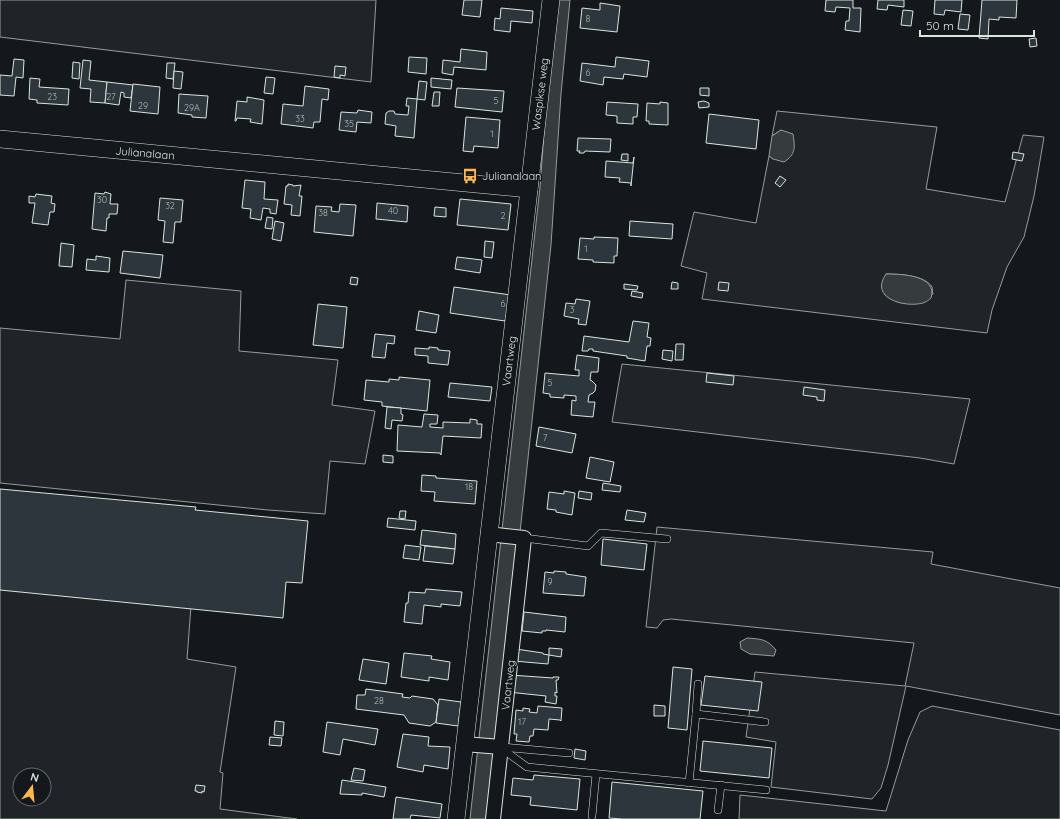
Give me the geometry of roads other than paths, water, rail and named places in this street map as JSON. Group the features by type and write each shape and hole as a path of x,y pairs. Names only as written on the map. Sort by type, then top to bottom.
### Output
{"street":[{"name":"Waspikse weg","path":"529,189 551,0"},
{"name":"Julianalaan","path":"0,139 529,189"},
{"name":"Vaartweg","path":"493,819 483,746 495,535 529,189"},
{"path":"495,535 521,538"},
{"name":"Vaartweg","path":"456,819 483,746 521,538"}],"lane":[{"path":"521,538 588,546 601,533 667,539"},
{"path":"689,783 698,684"},
{"path":"696,714 766,722"},
{"path":"483,746 569,753"},
{"path":"483,746 527,767 766,790"},
{"path":"592,816 596,774"},
{"path":"718,810 721,786"}],"place":[{"name":"Julianalaan","path":"470,176"}]}
